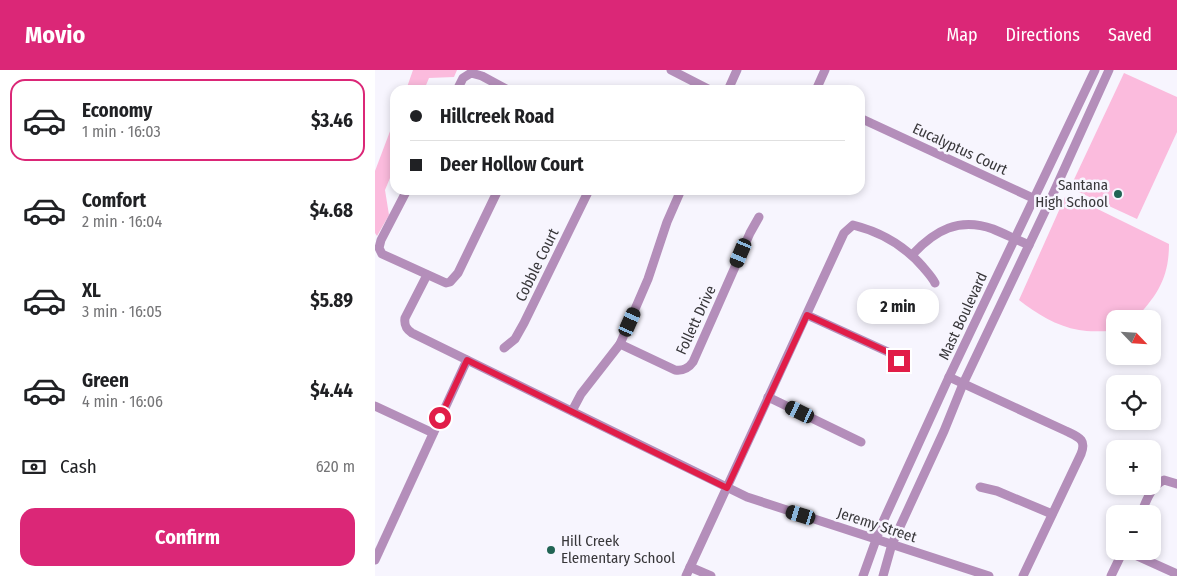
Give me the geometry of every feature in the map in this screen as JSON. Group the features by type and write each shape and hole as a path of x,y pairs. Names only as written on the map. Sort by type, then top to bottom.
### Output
{"street":[{"path":"671,70 700,85"},
{"path":"730,85 737,70"},
{"path":"818,85 825,70"},
{"name":"Mast Boulevard","path":"863,576 875,538 949,377 1095,70"},
{"name":"Mast Boulevard","path":"883,576 892,544 945,431 963,384 1048,205 1109,70"},
{"path":"460,85 463,78 471,73 482,76 499,85"},
{"name":"Eucalyptus Court","path":"865,120 1048,205"},
{"path":"404,195 381,240 379,248 381,254 446,283 450,282 458,273 496,195"},
{"name":"Cobble Court","path":"505,348 515,339 587,195"},
{"path":"572,411 581,394 620,344 648,279 679,195"},
{"name":"Follett Drive","path":"620,344 675,370 682,371 689,367 693,362 759,217"},
{"path":"711,576 688,572 844,233 853,225 872,230 887,238 912,255 935,283"},
{"path":"912,255 930,237 943,230 957,226 979,225 1029,245"},
{"name":"Jeremy Street","path":"427,275 405,318 404,324 407,330 418,336 727,488 761,502 989,576"},
{"path":"807,315 888,352 899,361"},
{"path":"375,560 467,360"},
{"path":"949,377 1081,438 1083,442 1084,447 1081,454 1023,576"},
{"path":"768,397 861,442"},
{"path":"375,406 433,433"},
{"path":"1145,505 1158,482 1164,480 1177,484"},
{"path":"980,487 997,491 1052,514"},
{"path":"1111,576 1120,560"},
{"path":"1145,560 1177,574"}],"shaded area":[{"path":"413,70 457,70 454,77 429,78 426,85 408,85"},
{"path":"1124,73 1177,97 1177,132 1137,219 1070,188"},
{"path":"390,131 390,178 385,190 389,215 377,236 375,233 375,171"},
{"path":"1071,196 1169,244 1164,277 1150,302 1143,310 1106,310 1106,331 1083,331 1062,326 1047,319 1019,300 1065,197"}],"place":[{"name":"Santana High School","path":"1118,194"},
{"name":"Hill Creek Elementary School","path":"551,550"}],"route":[{"path":"440,418 467,360 727,488 807,315 888,352 899,361"}]}
